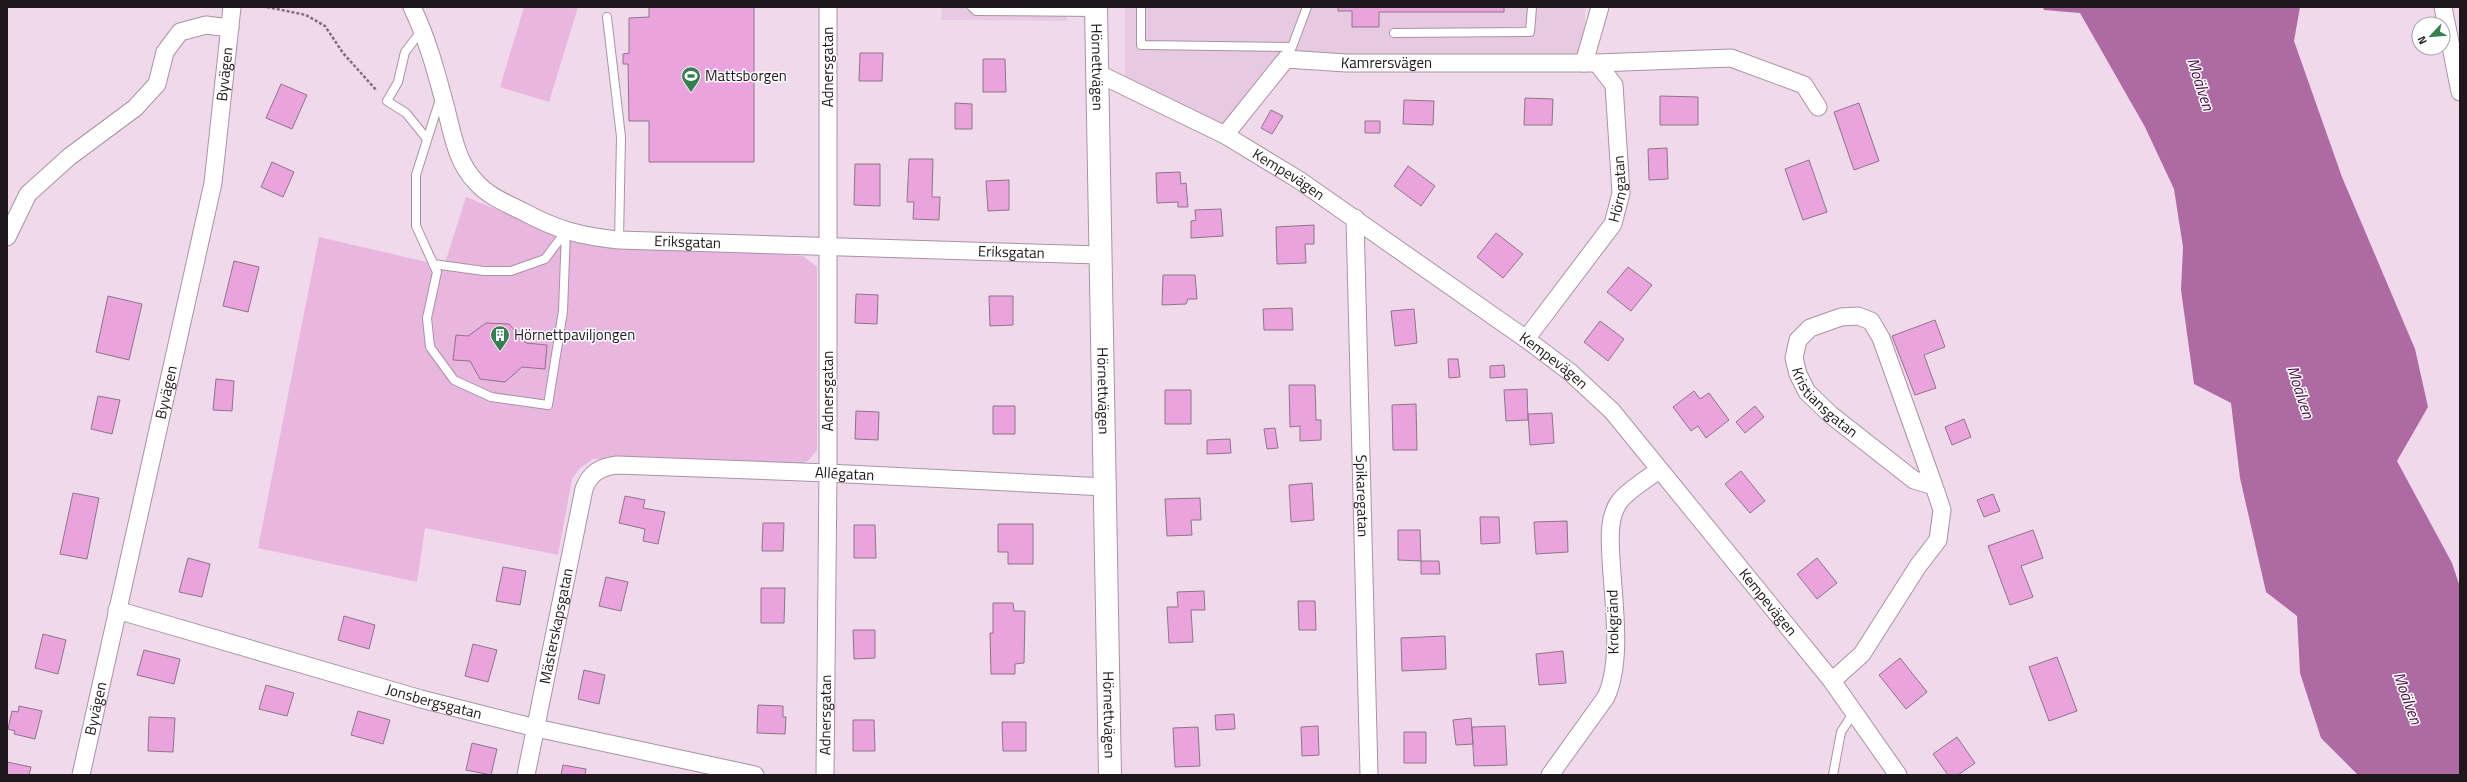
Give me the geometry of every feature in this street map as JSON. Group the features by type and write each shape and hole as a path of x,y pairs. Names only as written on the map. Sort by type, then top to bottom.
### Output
{"street":[{"name":"Byvägen","path":"81,775 213,183 232,7"},
{"name":"Eriksgatan","path":"412,7 423,30 456,146 465,167 476,182 500,200 566,232 584,237 619,240 1100,255"},
{"name":"Adnersgatan","path":"825,775 828,473 828,7"},
{"path":"1590,63 1600,7"},
{"path":"2443,7 2460,92"},
{"name":"Hörnettvägen","path":"1096,9 1110,775"},
{"path":"7,237 28,194 69,157 135,108 157,84 165,52 180,32 206,24 230,28"},
{"path":"1225,135 1289,53"},
{"name":"Kamrersvägen","path":"1289,53 1346,63 1590,63 1731,58 1804,85 1818,107"},
{"name":"Hörngatan","path":"1526,339 1613,224 1621,193 1614,85 1590,63"},
{"name":"Kempevägen","path":"1097,73 1225,135 1299,180 1356,218 1570,372 1612,411 1832,681 1898,775"},
{"name":"Spikaregatan","path":"1356,218 1369,775"},
{"name":"Kristiansgatan","path":"1832,681 1862,654 1918,566 1938,540 1942,510 1934,486 1881,338 1871,321 1858,316 1841,317 1810,328 1798,340 1794,358 1798,374 1808,392 1831,415 1914,480 1934,486"},
{"name":"Allégatan","path":"588,478 605,466 616,465 828,473 1105,487"},
{"name":"Krokgränd","path":"1550,775 1606,697 1612,684 1615,644 1610,538 1612,516 1619,502 1659,470"},
{"name":"Mästerskapsgatan","path":"526,775 588,478"},
{"name":"Jonsbergsgatan","path":"117,610 421,699 536,728 755,775"}],"lane":[{"path":"972,7 976,10 1096,9"},
{"path":"1141,7 1141,45 1289,53 1307,7"},
{"path":"1394,33 1530,32 1532,7"},
{"path":"608,17 621,137 619,240"},
{"path":"423,30 405,52 398,82 387,101 406,112 428,139"},
{"path":"442,94 416,175 416,226 437,272 427,318 430,347 454,380 491,397 548,405 563,311 566,232"},
{"path":"433,264 484,271 511,271 545,259 566,232"},
{"path":"1833,775 1841,732 1854,712"}],"path":[{"path":"267,7 306,15 325,26 343,53 387,101"}],"shaded area":[{"path":"524,7 578,7 549,102 500,87"},
{"path":"942,7 1066,7 1067,21 941,20"},
{"path":"1125,7 1585,7 1584,63 1286,59 1225,135 1125,89"},
{"path":"466,197 566,238 609,244 803,256 817,267 817,450 809,460 799,465 593,459 580,468 572,479 558,555 425,528 417,582 258,548 319,237 444,266"}],"water":[{"name":"Moälven","path":"2043,7 2300,7 2294,41 2342,177 2415,349 2428,407 2397,461 2452,563 2460,587 2460,775 2358,775 2321,738 2300,673 2297,616 2266,592 2240,478 2231,403 2194,384 2181,290 2183,247 2174,189 2145,127 2080,13 2044,10"}],"building":[{"name":"Mattsborgen","path":"649,7 754,7 754,162 649,162 649,121 629,121 628,64 623,64 623,54 629,53 629,18 649,17"},
{"path":"1338,7 1504,7 1504,12 1379,12 1379,27 1352,27 1352,11 1338,11"},
{"path":"860,53 883,53 882,81 859,81"},
{"path":"983,59 1005,59 1006,92 983,92"},
{"path":"281,84 307,95 292,129 266,118"},
{"path":"1660,96 1698,97 1698,125 1660,125"},
{"path":"1525,98 1553,99 1552,125 1524,125"},
{"path":"1404,100 1434,101 1433,125 1403,124"},
{"path":"955,103 972,104 972,129 955,129"},
{"path":"1859,103 1879,161 1854,170 1834,112"},
{"path":"1271,110 1283,116 1272,134 1261,128"},
{"path":"1365,121 1380,121 1380,133 1365,133"},
{"path":"1667,148 1668,179 1649,180 1648,149"},
{"path":"909,159 933,159 932,197 940,197 939,220 913,219 914,202 907,202"},
{"path":"1809,160 1827,212 1803,220 1785,169"},
{"path":"272,162 294,172 283,197 261,187"},
{"path":"855,164 880,164 880,206 854,205"},
{"path":"1408,166 1435,186 1421,206 1394,186"},
{"path":"1180,172 1181,184 1186,183 1188,207 1178,207 1178,202 1157,203 1156,173"},
{"path":"1009,180 1009,210 988,211 986,181"},
{"path":"1221,209 1223,236 1191,238 1191,221 1196,220 1195,210"},
{"path":"1314,225 1314,244 1305,244 1306,263 1277,264 1276,227"},
{"path":"1496,233 1523,254 1503,278 1477,257"},
{"path":"234,261 259,267 248,312 223,306"},
{"path":"1628,267 1652,285 1631,311 1607,292"},
{"path":"1163,275 1195,275 1197,299 1188,299 1186,304 1162,305"},
{"path":"856,294 878,295 877,324 855,323"},
{"path":"108,296 142,304 129,360 96,352"},
{"path":"989,296 1013,296 1013,325 990,326"},
{"path":"1292,308 1293,330 1264,330 1263,309"},
{"path":"1414,309 1417,343 1395,346 1391,311"},
{"path":"1935,320 1945,347 1924,355 1936,388 1915,395 1892,336"},
{"path":"1600,321 1624,339 1608,361 1584,342"},
{"name":"Hörnettpaviljongen","path":"486,323 509,324 526,343 547,345 545,369 522,367 505,382 480,379 470,361 453,360 456,335 468,336"},
{"path":"1448,359 1458,359 1460,377 1449,378"},
{"path":"1504,365 1505,377 1490,378 1490,366"},
{"path":"216,379 234,381 232,411 213,410"},
{"path":"1289,385 1315,385 1316,420 1321,420 1321,440 1300,441 1300,426 1290,427"},
{"path":"1527,389 1528,420 1506,421 1504,390"},
{"path":"1165,390 1191,390 1191,424 1165,424"},
{"path":"1694,391 1700,399 1709,393 1729,420 1706,438 1698,426 1691,431 1673,407"},
{"path":"98,396 120,400 112,434 91,429"},
{"path":"1416,404 1417,450 1393,450 1392,405"},
{"path":"993,406 1015,406 1015,434 993,434"},
{"path":"1755,406 1764,417 1745,433 1736,422"},
{"path":"856,411 879,412 878,440 855,439"},
{"path":"1552,413 1554,443 1530,445 1528,414"},
{"path":"1964,419 1971,437 1952,445 1945,427"},
{"path":"1275,428 1278,448 1267,449 1264,429"},
{"path":"1230,439 1231,453 1207,454 1207,440"},
{"path":"1741,471 1765,501 1750,513 1725,484"},
{"path":"1312,483 1314,520 1291,522 1289,485"},
{"path":"73,493 99,498 87,559 60,554"},
{"path":"1993,494 2000,511 1984,517 1977,500"},
{"path":"625,496 645,500 643,508 665,512 658,544 643,541 645,529 619,523"},
{"path":"1200,498 1201,520 1191,520 1192,535 1167,536 1165,499"},
{"path":"1480,517 1499,517 1500,543 1481,544"},
{"path":"1567,521 1568,552 1536,554 1534,522"},
{"path":"763,523 784,523 783,551 762,551"},
{"path":"998,524 1033,524 1033,564 1008,564 1008,552 998,552"},
{"path":"854,525 875,525 876,558 854,558"},
{"path":"1398,530 1420,530 1421,561 1398,560"},
{"path":"2033,530 2043,558 2021,566 2033,597 2010,605 1988,546"},
{"path":"188,558 210,564 202,597 179,592"},
{"path":"1817,558 1837,583 1817,599 1797,574"},
{"path":"1421,561 1439,561 1440,574 1421,574"},
{"path":"503,567 526,571 520,605 496,601"},
{"path":"606,577 628,582 621,611 599,606"},
{"path":"761,588 785,588 784,623 761,623"},
{"path":"1204,591 1205,610 1191,610 1193,642 1169,643 1167,607 1178,607 1177,592"},
{"path":"1298,601 1315,601 1316,630 1299,630"},
{"path":"993,603 1013,603 1014,611 1025,611 1024,663 1015,664 1015,674 991,674 990,633 993,633"},
{"path":"344,616 375,625 369,649 338,640"},
{"path":"853,630 875,630 875,658 854,659"},
{"path":"43,634 66,640 58,674 35,668"},
{"path":"1445,636 1446,669 1402,671 1401,638"},
{"path":"473,644 497,650 488,682 465,676"},
{"path":"144,650 180,659 174,684 137,675"},
{"path":"1563,651 1566,683 1539,685 1536,654"},
{"path":"2057,657 2077,711 2049,721 2029,667"},
{"path":"1900,658 1927,692 1906,709 1879,675"},
{"path":"584,670 605,675 599,704 578,699"},
{"path":"266,685 294,693 287,716 259,709"},
{"path":"758,705 783,706 783,717 786,717 785,734 757,733"},
{"path":"19,706 42,711 35,739 14,734 15,731 8,729 12,711 18,712"},
{"path":"358,711 390,720 383,744 351,735"},
{"path":"1234,714 1235,729 1216,730 1215,715"},
{"path":"149,717 175,718 173,752 148,751"},
{"path":"1471,718 1473,744 1456,745 1453,720"},
{"path":"853,720 874,720 875,751 853,751"},
{"path":"1002,722 1026,722 1026,751 1003,751"},
{"path":"1318,726 1319,755 1302,756 1301,727"},
{"path":"1505,726 1507,765 1474,766 1472,727"},
{"path":"1198,727 1200,766 1175,767 1173,728"},
{"path":"1404,732 1426,732 1426,763 1404,763"},
{"path":"1957,737 1975,763 1958,775 1948,775 1933,754"},
{"path":"472,743 497,749 491,775 466,770"},
{"path":"7,762 31,767 29,775 7,775"},
{"path":"563,765 586,769 585,775 561,775"}],"place":[{"name":"Mattsborgen","path":"691,93"},
{"name":"Hörnettpaviljongen","path":"500,352"}]}
